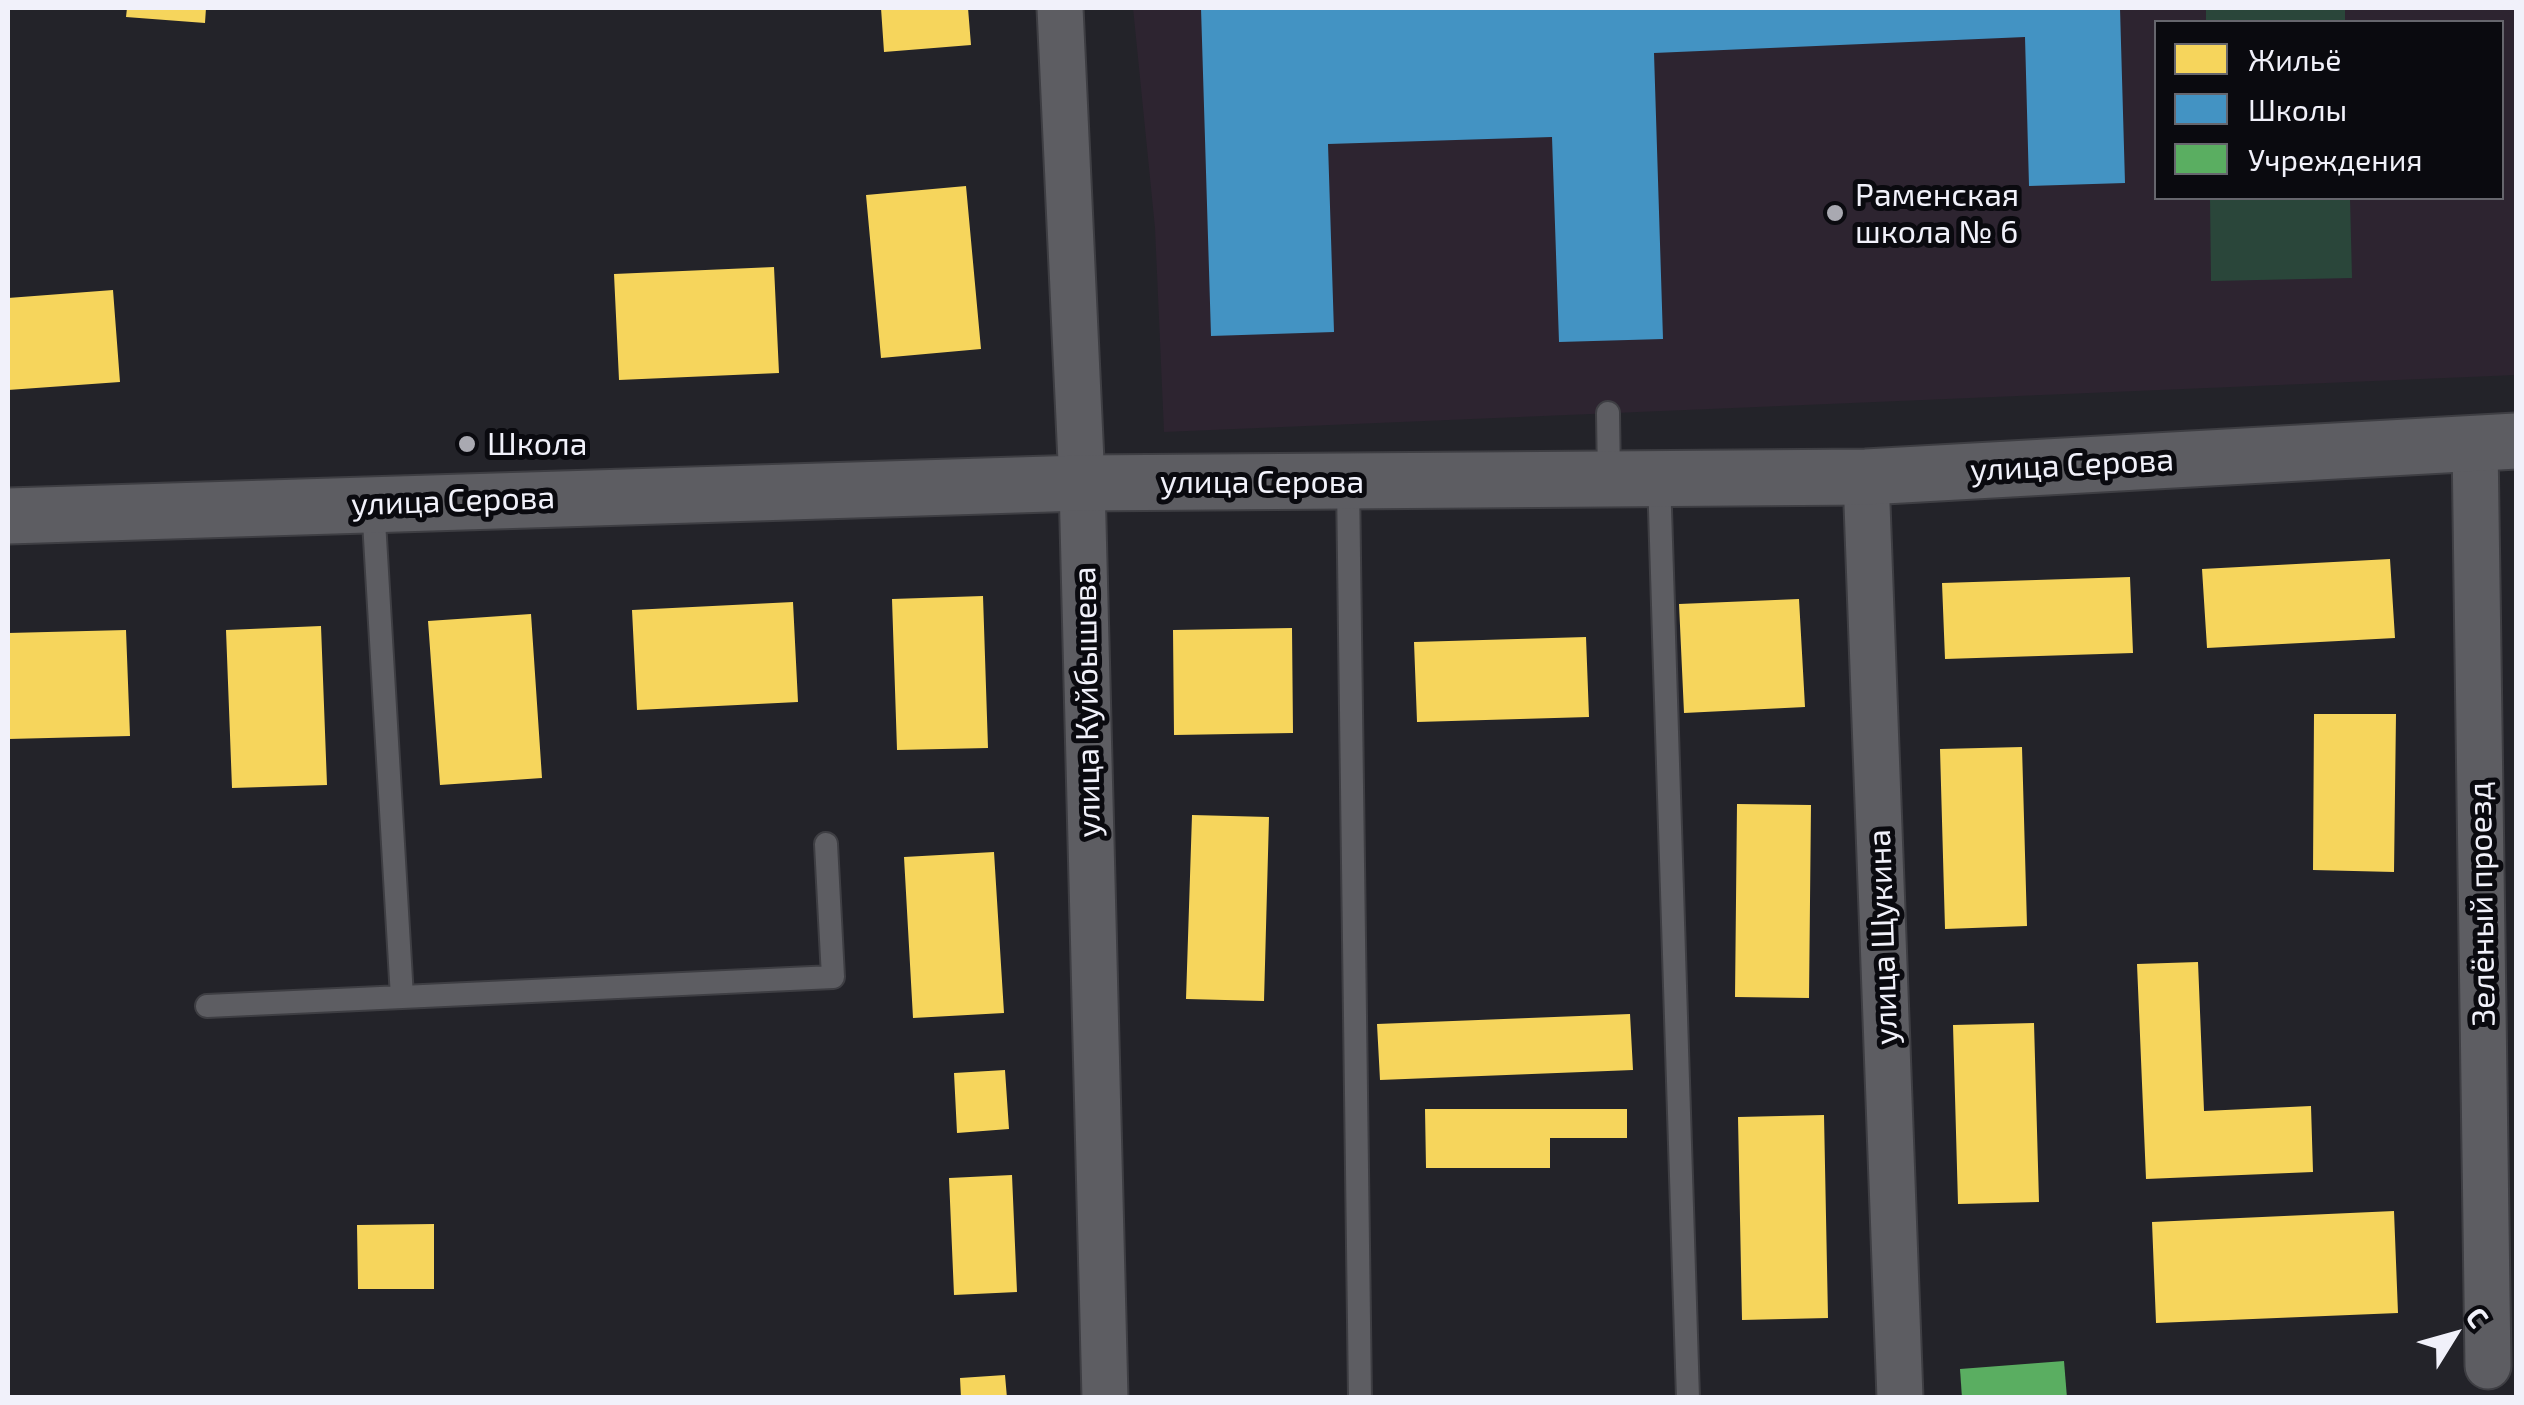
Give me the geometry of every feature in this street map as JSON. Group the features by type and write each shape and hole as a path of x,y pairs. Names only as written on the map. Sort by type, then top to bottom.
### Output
{"street":[{"name":"улица Куйбышева","path":"1060,8 1082,483 1106,1398"},
{"name":"улица Серова","path":"8,516 1082,483 1866,476 2496,441"},
{"name":"Зелёный проезд","path":"2488,1366 2496,441"},
{"name":"улица Щукина","path":"1866,476 1900,1398"}],"lane":[{"path":"1608,413 1634,478 1688,1398"},
{"path":"1348,481 1360,1398"},
{"path":"373,504 402,997"},
{"path":"207,1006 833,977 826,844"}],"shaded area":[{"name":"Раменская школа № 6","path":"1133,8 2516,8 2516,375 1164,432 1155,228"}],"green space":[{"path":"2206,8 2345,8 2345,20 2206,20"},
{"path":"2210,200 2350,200 2352,278 2211,281"}],"building: Жильё":[{"path":"127,8 206,8 205,23 126,17"},
{"path":"881,8 968,8 971,45 884,52"},
{"path":"966,186 981,349 881,358 866,195"},
{"path":"774,267 779,373 619,380 614,274"},
{"path":"113,290 120,382 8,390 8,298"},
{"path":"2390,559 2395,638 2207,648 2202,569"},
{"path":"2130,577 2133,653 1945,659 1942,583"},
{"path":"983,596 988,748 897,750 892,599"},
{"path":"1799,599 1805,707 1684,713 1679,604"},
{"path":"793,602 798,702 637,710 632,610"},
{"path":"531,614 542,778 440,785 428,621"},
{"path":"321,626 327,785 232,788 226,630"},
{"path":"1292,628 1293,733 1174,735 1173,630"},
{"path":"126,630 130,736 8,739 8,633"},
{"path":"1586,637 1589,717 1417,722 1414,642"},
{"path":"2314,714 2396,714 2394,872 2313,870"},
{"path":"2022,747 2027,926 1945,929 1940,749"},
{"path":"1737,804 1811,805 1809,998 1735,997"},
{"path":"1192,815 1269,817 1264,1001 1186,999"},
{"path":"994,852 1004,1013 913,1018 904,857"},
{"path":"2198,962 2204,1111 2311,1106 2313,1172 2146,1179 2137,964"},
{"path":"1630,1014 1633,1070 1380,1080 1377,1024"},
{"path":"2034,1023 2039,1202 1958,1204 1953,1025"},
{"path":"1005,1070 1009,1129 957,1133 954,1073"},
{"path":"1425,1109 1627,1109 1627,1138 1550,1138 1550,1168 1426,1168"},
{"path":"1824,1115 1828,1318 1742,1320 1738,1117"},
{"path":"1012,1175 1017,1292 954,1295 949,1178"},
{"path":"2394,1211 2398,1313 2156,1323 2152,1222"},
{"path":"434,1224 434,1289 358,1289 357,1225"},
{"path":"1005,1375 1007,1398 961,1398 960,1378"}],"building: Школы":[{"path":"1201,8 2120,8 2125,183 2029,186 2025,37 1654,53 1663,339 1559,342 1552,137 1328,144 1334,332 1211,336"}],"building: Учреждения":[{"path":"2064,1361 2067,1398 1962,1398 1960,1369"}],"place":[{"name":"Раменская школа № 6","path":"1835,213"},
{"name":"Школа","path":"467,444"}]}
